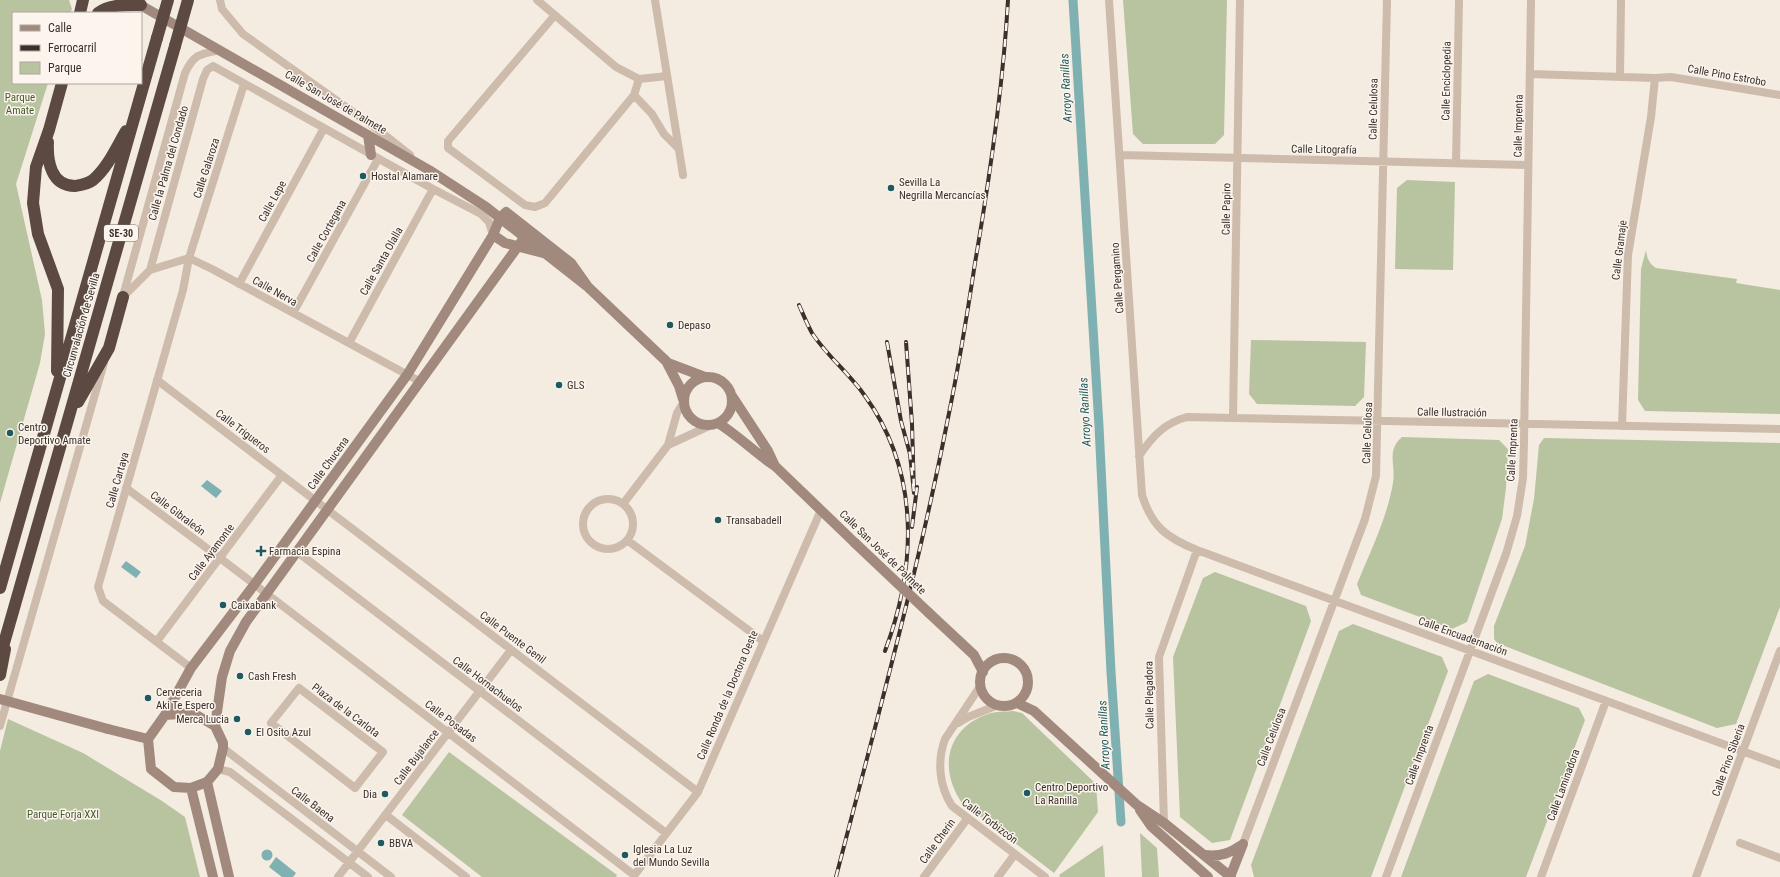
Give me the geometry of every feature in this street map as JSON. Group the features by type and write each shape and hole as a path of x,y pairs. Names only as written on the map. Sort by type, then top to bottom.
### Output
{"highway":[{"name":"Circunvalación de Sevilla","path":"0,588 168,0"},
{"name":"Circunvalación de Sevilla","path":"0,657 188,0"},
{"path":"103,8 136,2"},
{"path":"56,390 58,289 38,234 33,203 36,167 49,130 62,84"},
{"path":"49,130 49,167 61,182 70,186 81,185 92,181 109,161 136,112"},
{"path":"67,421 109,348 122,297"},
{"path":"0,675 9,626"}],"street":[{"path":"220,0 222,9 243,34 377,129 429,170"},
{"path":"537,0 616,67 639,79 667,76"},
{"path":"655,0 683,175"},
{"name":"Calle Pergamino","path":"1109,0 1142,495 1146,507 1165,534 1176,542"},
{"name":"Calle Papiro","path":"1233,418 1240,0"},
{"name":"Calle Celulosa","path":"1243,844 1365,519 1376,476 1387,0"},
{"name":"Calle Enciclopedia","path":"1456,163 1459,0"},
{"name":"Calle Imprenta","path":"1386,877 1506,554 1517,516 1523,478 1525,424 1531,0"},
{"path":"1620,77 1621,0"},
{"name":"Calle San José de Palmete","path":"136,2 429,170 486,206 500,218 528,233"},
{"path":"555,15 448,141 448,148 525,205 535,206 545,204 634,95 639,79"},
{"path":"122,297 185,73 190,62 199,54 220,50"},
{"name":"Calle la Palma del Condado","path":"150,270 207,70 213,66 244,84"},
{"name":"Calle Pino Estrobo","path":"1530,74 1655,78 1671,76 1780,95"},
{"name":"Calle Gramaje","path":"1622,426 1628,255 1651,117 1655,78"},
{"path":"244,84 432,189 481,214 488,222 493,234 505,243 547,254"},
{"name":"Calle Galaroza","path":"189,258 244,84"},
{"path":"634,95 652,114 664,134 678,149"},
{"name":"Calle Lepe","path":"239,284 324,128"},
{"path":"368,135 374,157"},
{"name":"Calle Litografía","path":"1120,155 1528,165"},
{"name":"Calle Cortegana","path":"293,313 374,157"},
{"name":"Calle Santa Olalla","path":"349,343 432,189"},
{"name":"Calle Chucena","path":"165,716 191,668 254,585 407,375 493,234 500,218"},
{"path":"215,726 193,713 165,716 148,739 151,769 174,787 191,788 207,782 218,769 223,748 215,726 222,677 230,651 246,622 419,381 528,233"},
{"path":"528,233 547,254 588,287 668,363 705,377"},
{"path":"528,233 571,263 588,287"},
{"path":"122,297 150,270 189,258"},
{"name":"Calle Nerva","path":"189,258 419,381"},
{"name":"Calle Cartaya","path":"189,258 183,290 98,587 103,601 191,668"},
{"path":"0,726 109,348"},
{"path":"668,363 683,401 686,413 692,420 699,424 713,424"},
{"path":"623,504 668,445 677,413 683,401 686,390 691,383 705,377 712,377 724,382 729,388 732,396 730,411 725,418 668,445"},
{"name":"Calle Trigueros","path":"157,380 315,500"},
{"name":"Calle San José de Palmete","path":"732,396 768,452 775,466"},
{"name":"Calle Ilustración","path":"1139,456 1152,438 1166,425 1187,417 1780,429"},
{"name":"Calle San José de Palmete","path":"713,424 734,433 762,458 775,466 974,655 983,672"},
{"name":"Calle Ayamonte","path":"157,641 282,475"},
{"name":"Calle Gibraleón","path":"126,488 254,585"},
{"name":"Calle Puente Genil","path":"315,500 698,792"},
{"path":"601,500 616,500 629,510 632,517 631,533 627,540 621,545 613,548 597,546 590,541 584,528 585,514 594,503 601,500"},
{"name":"Calle Ronda de la Doctora Oeste","path":"634,876 698,792 821,510"},
{"path":"627,540 763,641"},
{"name":"Calle Encuadernación","path":"1176,542 1780,765"},
{"name":"Calle Plegadora","path":"1164,823 1159,657 1197,550"},
{"name":"Calle Hornachuelos","path":"296,551 666,833"},
{"name":"Calle Posadas","path":"254,585 634,876"},
{"name":"Calle Bujalance","path":"338,877 511,650"},
{"name":"Calle Pino Siberia","path":"1696,877 1780,651"},
{"name":"Calle San José de Palmete","path":"974,655 993,662"},
{"path":"954,726 968,717 998,705 1011,705 1023,699 1026,693 1028,678 1020,665 1007,659 993,662 987,666 983,672 981,685 986,698 998,705"},
{"name":"Calle Torbizcón","path":"981,685 954,726 942,748 940,765 942,783 948,800 952,806 967,819 1045,877"},
{"name":"Plaza de la Carlota","path":"299,688 383,752 355,788 271,723 299,688"},
{"path":"1026,693 1034,711"},
{"path":"0,698 148,739"},
{"name":"Calle Laminadora","path":"1541,877 1606,700"},
{"path":"1017,703 1034,711 1137,804 1205,855 1230,877 1243,844"},
{"name":"Calle Baena","path":"223,748 391,877"},
{"path":"218,769 230,772 368,877"},
{"path":"207,782 229,877"},
{"path":"191,788 213,877"},
{"path":"1137,804 1151,826 1208,877"},
{"path":"386,815 466,877"},
{"name":"Calle Cherin","path":"924,877 967,819"},
{"path":"1740,843 1780,858"},
{"path":"1205,855 1217,856 1229,853 1243,844"},
{"path":"998,877 1015,854"}],"green space":[{"name":"Parque Amate","path":"0,0 69,0 72,9 70,12 12,12 12,84 48,84 16,184 42,300 45,334 40,363 0,503"},
{"path":"1123,0 1227,0 1224,135 1215,144 1143,144 1133,134"},
{"path":"1407,180 1455,182 1453,270 1395,269 1397,188"},
{"path":"1646,250 1649,260 1656,268 1737,279 1736,283 1780,290 1780,414 1645,411 1638,400 1641,269"},
{"path":"1251,340 1366,342 1364,397 1355,406 1257,404 1249,394"},
{"path":"1402,437 1499,440 1508,449 1506,488 1502,519 1467,622 1452,629 1361,595 1357,584 1387,509 1394,476 1394,447"},
{"path":"1544,438 1780,443 1780,607 1736,724 1717,728 1497,643 1494,639 1494,626 1525,546 1534,499 1539,445"},
{"path":"1215,572 1306,606 1311,621 1230,840 1212,843 1180,817 1173,657 1203,578"},
{"path":"1353,624 1442,657 1448,671 1371,877 1254,877 1251,865 1339,631"},
{"path":"1488,674 1579,708 1585,720 1526,877 1401,877 1474,681"},
{"name":"Centro Deportivo La Ranilla","path":"1013,711 1022,713 1096,784 1098,812 1054,873 984,819 964,806 953,787 949,761 951,749 956,738 964,728 975,720 988,714"},
{"name":"Parque Forja XXI","path":"8,719 83,753 162,801 185,817 200,877 0,877 0,751"},
{"path":"449,752 617,875 616,877 482,877 402,815"},
{"path":"1140,833 1157,848 1159,877 1142,877"},
{"path":"1103,845 1105,877 1060,877 1059,875"}],"water":[{"path":"207,480 222,491 216,498 201,486"},
{"path":"126,561 141,572 136,578 121,567"},
{"path":"265,850 269,850 271,851 271,859 265,860 262,857 262,853"},
{"path":"276,857 296,873 293,877 282,877 269,867"}],"waterway":[{"name":"Arroyo Ranillas","path":"1073,0 1099,426 1111,672 1121,822"}],"railway":[{"path":"836,877 909,594 935,480 959,363 991,165 1003,66 1008,0"},
{"path":"799,305 812,333 824,349 859,388 883,425 896,456 904,488 908,520 907,553 903,586 896,619 885,651"},
{"path":"887,342 901,421 910,454 914,493 912,424 906,342"},
{"path":"912,527 917,487"}],"place":[{"name":"Hostal Alamare","path":"363,176"},
{"name":"Sevilla La Negrilla Mercancías","path":"891,188"},
{"name":"Depaso","path":"670,325"},
{"name":"GLS","path":"559,385"},
{"name":"Centro Deportivo Amate","path":"10,433"},
{"name":"Transabadell","path":"718,520"},
{"name":"Farmacia Espina","path":"261,551"},
{"name":"Caixabank","path":"223,605"},
{"name":"Cash Fresh","path":"240,676"},
{"name":"Cerveceria Aki Te Espero","path":"148,698"},
{"name":"Merca Lucia","path":"237,719"},
{"name":"El Osito Azul","path":"248,732"},
{"name":"Centro Deportivo La Ranilla","path":"1027,793"},
{"name":"Dia","path":"385,794"},
{"name":"BBVA","path":"381,843"},
{"name":"Iglesia La Luz del Mundo Sevilla","path":"625,855"}]}
